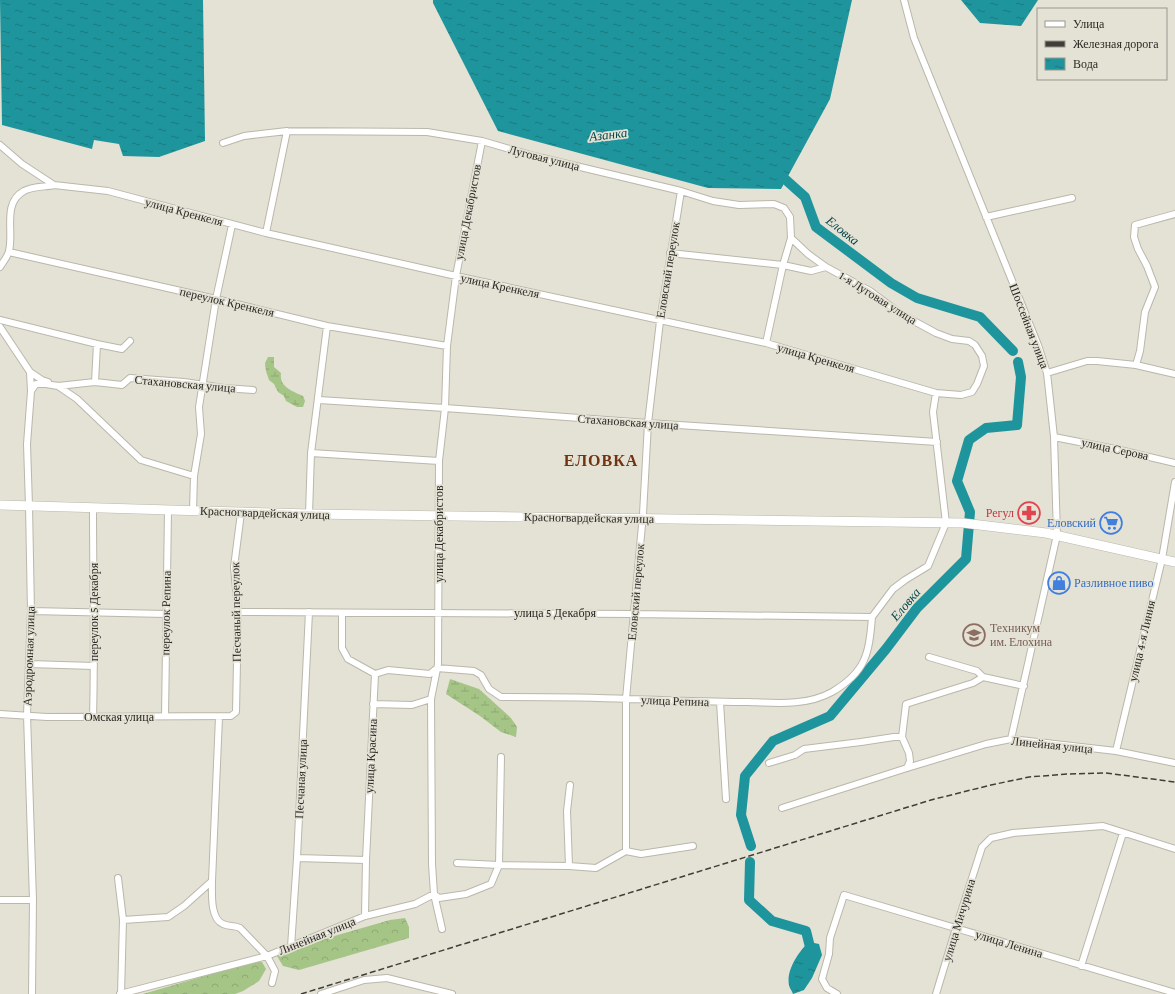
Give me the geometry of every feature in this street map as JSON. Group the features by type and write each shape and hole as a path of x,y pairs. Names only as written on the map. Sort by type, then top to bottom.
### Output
{"main road":[{"name":"Красногвардейская улица","path":"0,505 241,513 963,523 1057,535 1175,562"}],"street":[{"name":"Шоссейная улица","path":"904,0 914,38 1038,345 1047,373 1054,436 1057,535 1011,739"},
{"path":"266,233 287,131"},
{"name":"Луговая улица","path":"223,143 244,136 287,131 427,132 482,141 534,156 681,191 712,201 739,205 774,204 784,208 790,217 791,238 783,265 766,343"},
{"name":"улица Декабристов","path":"442,929 434,894 432,856 432,699 438,668 439,461 445,408 447,346 456,276 482,141"},
{"name":"улица Кренкеля","path":"0,145 22,164 54,185 108,191 266,233 660,321 766,343 936,393 961,395 972,392 984,366 982,356"},
{"path":"0,267 9,252 12,204 17,196 25,190 54,185"},
{"name":"Еловский переулок","path":"626,851 626,699 643,519 648,423 660,321 681,191"},
{"path":"986,217 1072,198"},
{"path":"1136,365 1140,351 1145,312 1156,287 1148,266 1138,249 1134,237 1135,225 1175,214"},
{"path":"193,511 194,476 201,434 199,407 202,384 216,299 232,225"},
{"path":"791,238 808,254 826,267"},
{"name":"переулок Кренкеля","path":"9,252 327,326 447,346"},
{"name":"1-я Луговая улица","path":"670,253 783,265 811,271 826,267 870,292 901,314 936,333 952,339 969,341 975,345 982,356"},
{"path":"0,320 97,344 122,348 130,341"},
{"path":"309,514 311,453 327,326"},
{"path":"0,327 30,372 42,380 58,386 77,399 141,460 194,476"},
{"path":"95,382 97,344"},
{"path":"1047,373 1087,361 1097,361 1136,365 1175,374"},
{"name":"Аэродромная улица","path":"30,372 31,392 27,444 31,611 27,715 33,900 32,994"},
{"name":"Стахановская улица","path":"31,392 36,384 58,386 95,382 122,385 130,378 184,382 224,388 253,390"},
{"path":"872,617 893,589 928,566 946,523 933,412 936,393"},
{"name":"Стахановская улица","path":"318,400 937,442"},
{"name":"улица Серова","path":"1054,436 1175,463"},
{"path":"311,453 439,461"},
{"name":"улица 4-я Линия","path":"1116,751 1162,559 1175,482"},
{"name":"переулок 5 Декабря","path":"93,717 94,507"},
{"name":"переулок Репина","path":"165,716 168,510"},
{"name":"Песчаный переулок","path":"236,712 238,612 234,567 241,513"},
{"path":"31,611 166,614"},
{"name":"улица 5 Декабря","path":"238,612 438,612 872,617"},
{"name":"Песчаная улица","path":"291,947 297,858 309,612"},
{"path":"342,613 342,648 348,659 375,674 388,670 430,674 438,668"},
{"name":"улица Репина","path":"438,668 474,671 481,675 489,689 501,697 792,703 817,699 831,692 853,677 861,668 866,656 872,617"},
{"path":"929,657 977,671 983,677 1024,686"},
{"path":"29,664 94,666"},
{"name":"улица Красина","path":"365,916 366,860 375,674"},
{"path":"907,768 910,761 909,753 902,737 906,704 973,683 983,677"},
{"path":"373,704 412,705 432,699"},
{"path":"720,702 726,799"},
{"name":"Омская улица","path":"0,714 47,717 219,717 232,716 236,712"},
{"path":"219,717 212,881 214,916 218,922 226,926 235,925 240,928 267,956 274,972 272,983"},
{"path":"769,763 795,756 804,749 902,737"},
{"name":"Линейная улица","path":"782,808 986,744 1011,739 1116,751 1175,763"},
{"path":"434,894 439,898 466,894 491,884 498,866 501,757"},
{"path":"570,786 567,811 570,866"},
{"name":"улица Мичурина","path":"936,994 982,847 991,838 1013,833 1103,826 1123,833"},
{"path":"1081,966 1123,833 1175,849"},
{"path":"457,863 498,866 570,866 596,868 626,851 641,854 693,846"},
{"path":"297,858 366,860"},
{"path":"118,878 124,920 121,994"},
{"path":"124,920 168,916 184,906 212,881"},
{"name":"Линейная улица","path":"121,994 267,956 365,916 415,904 434,894"},
{"name":"улица Ленина","path":"837,994 827,988 822,979 829,954 830,938 844,895 1175,993"},
{"path":"0,900 33,900"},
{"path":"321,994 364,980 386,978 452,994"}],"green space":[{"path":"268,357 274,357 274,367 281,373 282,382 284,385 303,396 305,401 303,407 297,407 286,401 284,396 278,392 274,384 269,380 265,363"},
{"path":"450,679 479,689 511,718 517,727 516,737 501,732 480,716 446,694"},
{"path":"405,918 409,927 409,938 299,970 283,966 277,956 303,945 390,920"},
{"path":"252,962 262,962 266,969 259,981 235,994 143,994"}],"water":[{"path":"0,0 203,0 205,141 159,157 123,156 119,144 94,140 92,149 2,125"},
{"name":"Азанка","path":"433,0 852,0 830,99 781,189 708,188 498,131 433,3"},
{"path":"961,0 1038,0 1021,26 980,23"},
{"path":"809,942 819,944 822,955 812,978 804,990 793,994 789,986 789,973 797,956"}],"waterway":[{"name":"Еловка","path":"777,172 805,197 816,227 891,283 917,298 980,317 1013,351"},
{"name":"Еловка","path":"751,846 741,815 745,776 773,741 830,716 886,649 917,608 966,559 970,512 957,481 969,440 986,428 1017,425 1021,377 1018,362"},
{"name":"Еловка","path":"750,862 749,900 772,921 806,931 812,955"}],"railway":[{"path":"301,994 931,800 991,785 1029,777 1106,773 1175,782"}],"place":[{"name":"Регул","path":"1029,513"},
{"name":"Еловский","path":"1111,523"},
{"name":"Разливное пиво","path":"1059,583"},
{"name":"Техникум им. Елохина","path":"974,635"}],"district":[{"name":"ЕЛОВКА","path":"601,460"}]}
